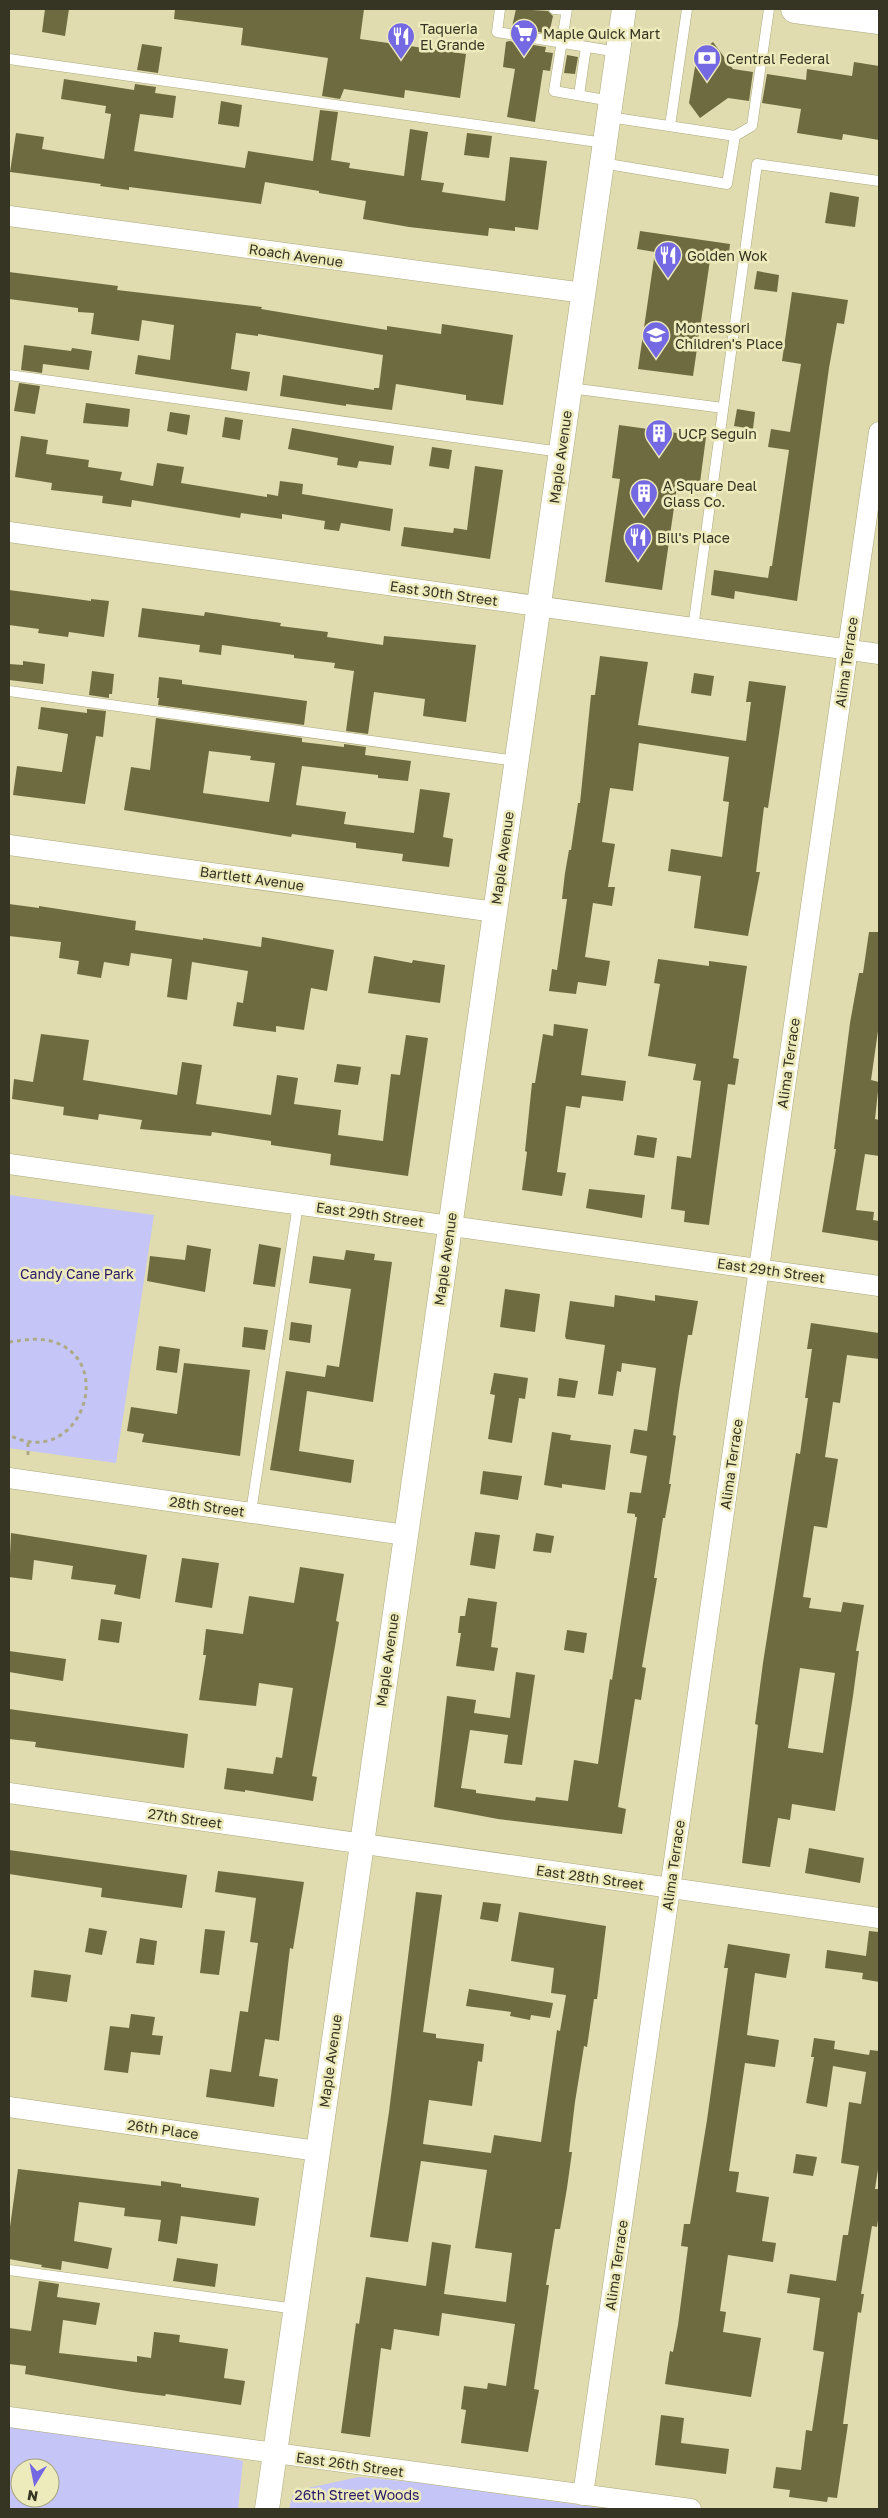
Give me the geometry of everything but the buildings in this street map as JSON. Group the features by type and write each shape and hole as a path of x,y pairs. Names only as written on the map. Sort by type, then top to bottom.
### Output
{"main road":[{"path":"801,9 879,20"}],"street":[{"name":"Maple Avenue","path":"267,2509 624,9"},
{"name":"Roach Avenue","path":"9,216 584,293"},
{"name":"Alima Terrace","path":"583,2495 879,432"},
{"name":"East 30th Street","path":"9,532 879,654"},
{"name":"Bartlett Avenue","path":"9,845 495,912"},
{"name":"East 29th Street","path":"9,1164 879,1286"},
{"name":"28th Street","path":"9,1478 405,1535"},
{"name":"27th Street","path":"9,1793 361,1844"},
{"name":"East 28th Street","path":"361,1844 879,1918"},
{"name":"26th Place","path":"9,2107 317,2151"},
{"name":"East 26th Street","path":"9,2417 691,2509"}],"lane":[{"path":"500,9 497,32 618,52"},
{"path":"554,9 566,10 554,92 579,96 610,109 670,126 735,136 752,126 769,9"},
{"path":"670,126 687,9"},
{"path":"579,96 586,47"},
{"path":"9,60 604,153 727,184 735,136"},
{"path":"693,628 757,164 879,181"},
{"path":"9,374 561,452"},
{"path":"570,388 723,408"},
{"path":"9,691 516,761"},
{"path":"251,1512 298,1204"},
{"path":"9,2270 296,2309"}],"path":[{"path":"9,1342 36,1339 55,1342 71,1353 82,1366 86,1380 87,1398 79,1417 65,1434 47,1442 28,1443 9,1435"},
{"path":"28,1443 28,1454"}],"green space":[{"name":"Candy Cane Park","path":"9,1195 154,1215 116,1463 9,1448"},
{"path":"9,2426 228,2457 243,2461 238,2509 9,2509"},
{"name":"26th Street Woods","path":"359,2477 423,2483 609,2509 289,2509 293,2494 298,2490"}],"place":[{"name":"Maple Quick Mart","path":"524,57"},
{"name":"Taqueria El Grande","path":"401,60"},
{"name":"Central Federal","path":"707,82"},
{"name":"Golden Wok","path":"668,279"},
{"name":"Montessori Children's Place","path":"656,359"},
{"name":"UCP Seguin","path":"659,457"},
{"name":"A Square Deal Glass Co.","path":"644,517"},
{"name":"Bill's Place","path":"638,561"}]}
